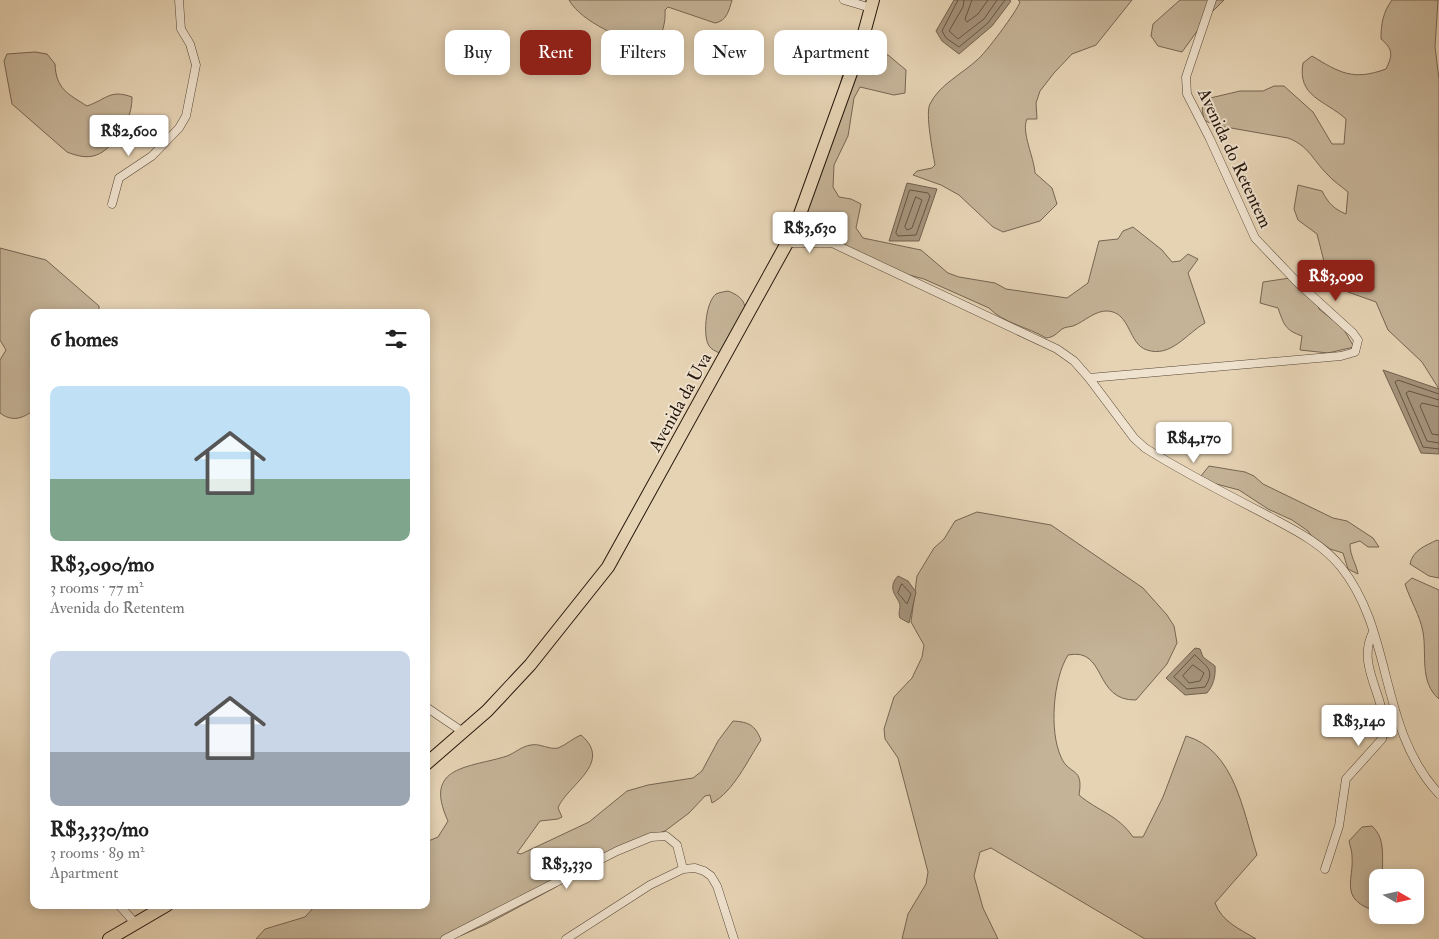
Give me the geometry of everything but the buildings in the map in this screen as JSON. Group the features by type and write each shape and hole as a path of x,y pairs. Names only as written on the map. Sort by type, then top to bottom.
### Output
{"main road":[{"name":"Avenida da Uva","path":"430,761 487,711 530,665 608,566 787,243 800,214 860,48 872,4"},
{"path":"109,939 160,909"}],"street":[{"path":"112,204 119,178 152,156 179,128 186,116 196,65 194,54 181,29 179,0"},
{"path":"844,0 872,4"},
{"name":"Avenida do Retentem","path":"1089,378 1341,356 1355,352 1358,346 1358,340 1348,328 1298,283 1255,238 1210,139 1187,94 1186,77 1212,0"},
{"path":"800,214 832,243 1030,334 1074,361 1134,438 1145,448 1294,530 1328,553 1353,585 1373,632 1398,726 1419,768 1439,794"},
{"path":"787,243 832,243"},
{"path":"1325,869 1339,826 1346,778 1382,739 1384,733 1383,713 1366,652 1373,632"},
{"path":"430,710 463,732"},
{"path":"445,939 617,851 651,837 666,836 677,845 682,869"},
{"path":"566,939 650,885 682,869 695,868 712,876 718,886 734,939"},
{"path":"123,909 135,923"}],"shaded area":[{"path":"569,0 732,0 725,17 715,23 668,7 665,10 662,30 606,30 583,16"},
{"path":"1018,0 1132,0 1096,45 1072,54 1040,91 1036,103 1037,119 1027,119 1027,138 1035,173 1052,188 1057,204 1040,221 1003,232 993,227 959,195 941,185 913,175 917,171 932,168 935,165 928,116 930,104 934,97 945,85 987,50 1013,14 1020,2"},
{"path":"1180,0 1224,0 1208,16 1182,52 1158,46 1151,36 1153,24"},
{"path":"1392,0 1438,0 1435,47 1439,79 1439,389 1422,362 1388,330 1376,302 1336,286 1328,277 1317,234 1298,220 1294,209 1298,185 1322,191 1332,205 1346,214 1348,192 1329,177 1306,149 1295,141 1288,138 1214,125 1204,120 1202,109 1206,99 1240,91 1263,91 1274,86 1284,86 1313,112 1332,144 1344,144 1346,119 1308,91 1302,74 1303,63 1312,56 1339,71 1355,75 1374,73 1386,69 1391,52 1381,39 1381,28 1383,18"},
{"path":"35,52 47,54 55,64 58,79 64,90 87,106 113,94 132,97 131,109 125,125 115,140 105,150 88,157 67,152 12,104 4,61 7,54"},
{"path":"888,55 906,70 905,93 894,95 860,87 854,98 848,136 834,165 833,187 839,197 851,199 861,204 856,228 863,238 921,250 948,273 959,277 995,283 1006,289 1067,298 1088,283 1099,241 1118,239 1123,231 1133,227 1162,250 1172,262 1180,261 1188,254 1198,259 1188,273 1205,323 1171,348 1156,352 1141,347 1121,317 1116,313 1108,311 1094,314 1046,338 1008,321 989,308 924,279 902,273 852,252 807,214 843,75 887,75"},
{"path":"0,248 46,260 99,306 99,309 30,309 30,413 25,416 9,418 0,413 0,360 6,350 0,340"},
{"path":"1290,278 1316,299 1319,309 1343,328 1354,347 1328,353 1300,350 1302,336 1286,326 1278,308 1260,303 1263,282"},
{"path":"728,291 739,297 744,303 745,311 743,320 721,354 712,349 708,344 706,339 706,318 710,304 716,294"},
{"path":"1209,466 1245,472 1254,476 1263,484 1333,518 1347,521 1373,538 1379,547 1368,547 1360,541 1350,544 1358,574 1348,569 1343,553 1330,549 1292,520 1268,509 1239,490 1209,482 1201,476"},
{"path":"977,512 1051,525 1143,588 1167,615 1174,626 1177,643 1167,664 1136,700 1122,698 1113,692 1089,659 1080,655 1068,655 1059,677 1054,705 1057,746 1064,763 1078,775 1079,795 1121,823 1133,837 1143,837 1163,797 1186,736 1203,743 1216,754 1235,785 1257,855 1215,903 1218,910 1227,920 1256,939 1145,939 991,848 980,852 974,876 983,908 998,939 902,939 908,914 926,884 928,872 898,758 885,739 884,729 894,697 912,678 922,657 924,645 911,622 917,576 934,548 944,539 955,521"},
{"path":"1437,540 1439,541 1439,578 1429,576 1410,564 1417,552"},
{"path":"1412,578 1439,590 1439,699 1433,692 1426,676 1422,626 1405,584"},
{"path":"733,721 751,725 761,740 733,783 720,798 712,803 710,795 705,796 689,813 665,831 598,857 556,887 487,924 462,935 450,939 256,939 265,929 305,917 312,909 430,909 430,840 438,837 448,821 442,803 441,789 445,779 465,767 507,756 528,746 558,748 581,735 590,745 593,755 591,764 558,808 562,817 540,821 517,853 521,854 589,822 627,791 648,785 693,778 702,771 718,741"},
{"path":"1372,826 1380,837 1382,844 1383,869 1369,869 1369,908 1355,899 1350,887 1352,854 1349,841 1362,827"}],"water":[{"path":"954,0 1011,1 992,26 959,54 942,41 936,31"},
{"path":"907,183 937,189 919,241 889,241"},
{"path":"1383,370 1439,389 1439,454 1421,453"},
{"path":"898,576 908,581 916,592 909,623 900,618 900,606 893,590 894,581"},
{"path":"1195,648 1200,649 1203,657 1215,666 1214,677 1207,693 1185,695 1166,678"}]}
